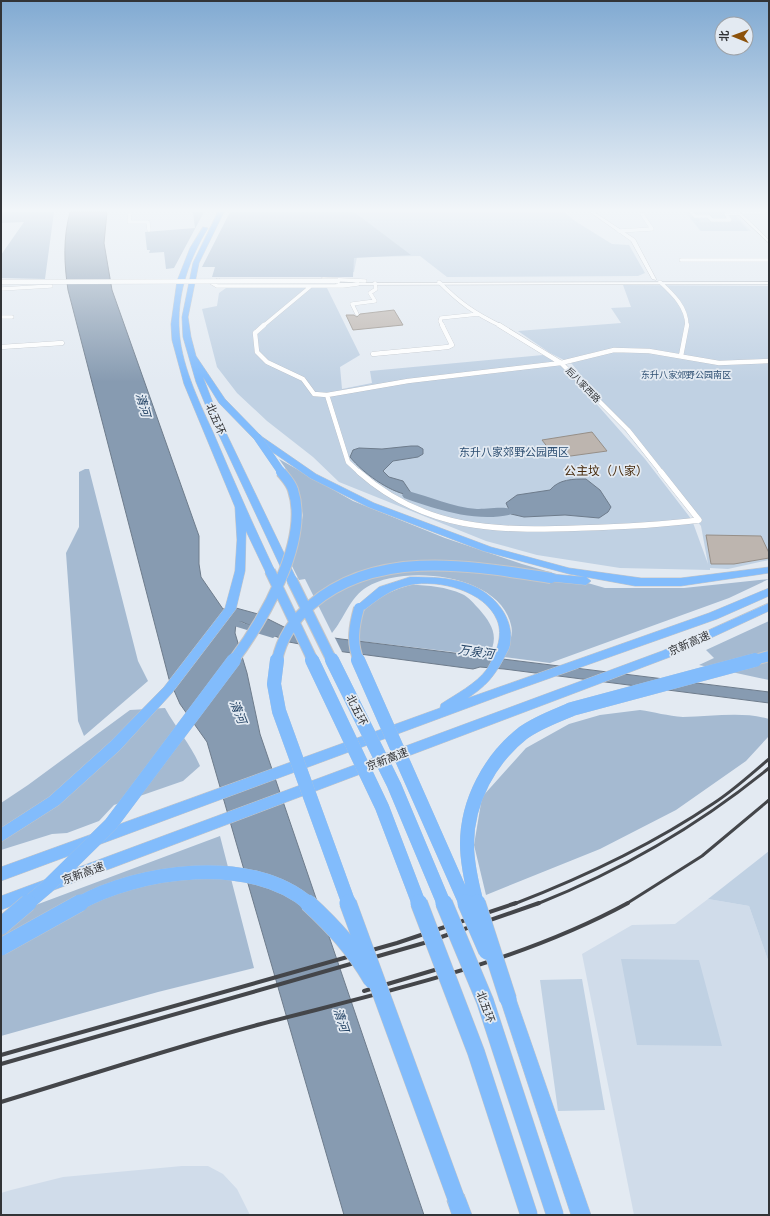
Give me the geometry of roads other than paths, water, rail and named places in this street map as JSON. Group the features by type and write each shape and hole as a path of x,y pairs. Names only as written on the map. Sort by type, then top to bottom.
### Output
{"highway":[{"name":"北五环","path":"185,269 180,281 175,324 176,340 188,384 240,507 382,807 476,1052 529,1215"},
{"name":"北五环","path":"195,269 185,317 186,337 200,382 214,416 292,580 394,785 484,1001 555,1215"},
{"path":"1,926 47,887 111,824 250,639 273,596 290,556 297,525 293,489 258,438 222,401 193,357"},
{"path":"258,438 312,476 371,505 467,543 540,564 586,574 641,582"},
{"path":"1,836 54,801 115,746 168,690 230,609 240,571 242,540 240,507"},
{"path":"462,1215 285,730 276,700 274,678 276,660 283,641 294,621 308,606 326,592 366,574 412,566 442,566 508,572 551,578 604,582 681,582 769,570"},
{"path":"429,717 478,684 491,672 499,659 506,638 504,621 490,600 468,588 445,581 419,580 395,583 375,593 359,608 353,629 355,653 508,999"},
{"name":"京新高速","path":"1,874 429,717 616,652 713,616 769,592"},
{"name":"京新高速","path":"1,903 208,827 666,654 769,607"},
{"path":"581,1215 508,999 472,886 467,844 472,811 477,793 483,778 495,760 522,734 566,710 615,695 723,670 769,656"},
{"path":"1,947 98,893 148,878 188,873 227,872 272,883 303,898 329,922 357,954 387,1006"}],"main road":[{"path":"648,269 654,279"},
{"path":"1,281 364,282 769,279"},
{"path":"1,285 337,282"},
{"path":"364,282 769,283"}],"street":[{"path":"337,279 364,282 343,286 216,286 212,283 218,280 337,279"},
{"path":"1,281 51,284"},
{"name":"后八家西路","path":"327,395 348,462 395,498 432,515 467,525 520,530 654,526 699,520 628,430 562,363 513,332 459,302 439,282"},
{"path":"660,282 684,307 688,322 686,341 680,356"},
{"path":"1,289 57,283 128,284"},
{"path":"357,314 352,304 375,301 370,293 376,289 375,283"},
{"path":"311,286 255,333 257,352 267,362 303,379 314,394 327,395 400,382 562,363 614,350 649,351 719,363 769,361"},
{"path":"373,354 452,346 440,321 441,318 479,314"},
{"path":"1,317 12,317"},
{"path":"1,346 62,343"}],"water":[{"name":"清河","path":"66,269 108,269 112,290 199,536 199,564 201,577 223,609 236,608 258,614 294,632 769,692 769,703 504,669 480,667 473,669 337,651 289,642 242,622 236,623 235,633 247,673 260,734 424,1215 344,1215 207,742 180,704 169,679 68,290"},
{"path":"418,446 423,449 423,454 418,457 393,461 383,471 389,477 403,481 411,493 408,495 392,490 376,480 350,457 353,450 359,448 382,449"},
{"path":"586,479 600,490 611,507 608,512 599,518 565,515 524,517 511,514 506,503 517,495 550,490 554,486 566,480"}],"waterway":[{"path":"408,495 433,504 470,512 496,513 509,511"},
{"name":"万泉河","path":"227,621 273,635"}],"railway":[{"path":"514,904 592,871 666,833 721,798 769,759"},
{"path":"537,904 599,877 658,845 715,809 769,768"},
{"path":"626,904 702,856 769,800"},
{"path":"1,1055 397,943 516,903"},
{"path":"1,1064 424,943 539,903"},
{"path":"1,1102 196,1042 401,988 495,960 541,943 626,904"},
{"path":"364,991 448,966"}],"district":[{"name":"公主坟（八家）","path":"606,471"}],"park label":[{"name":"东升八家郊野公园南区","path":"686,375"},
{"name":"东升八家郊野公园西区","path":"514,452"}]}
